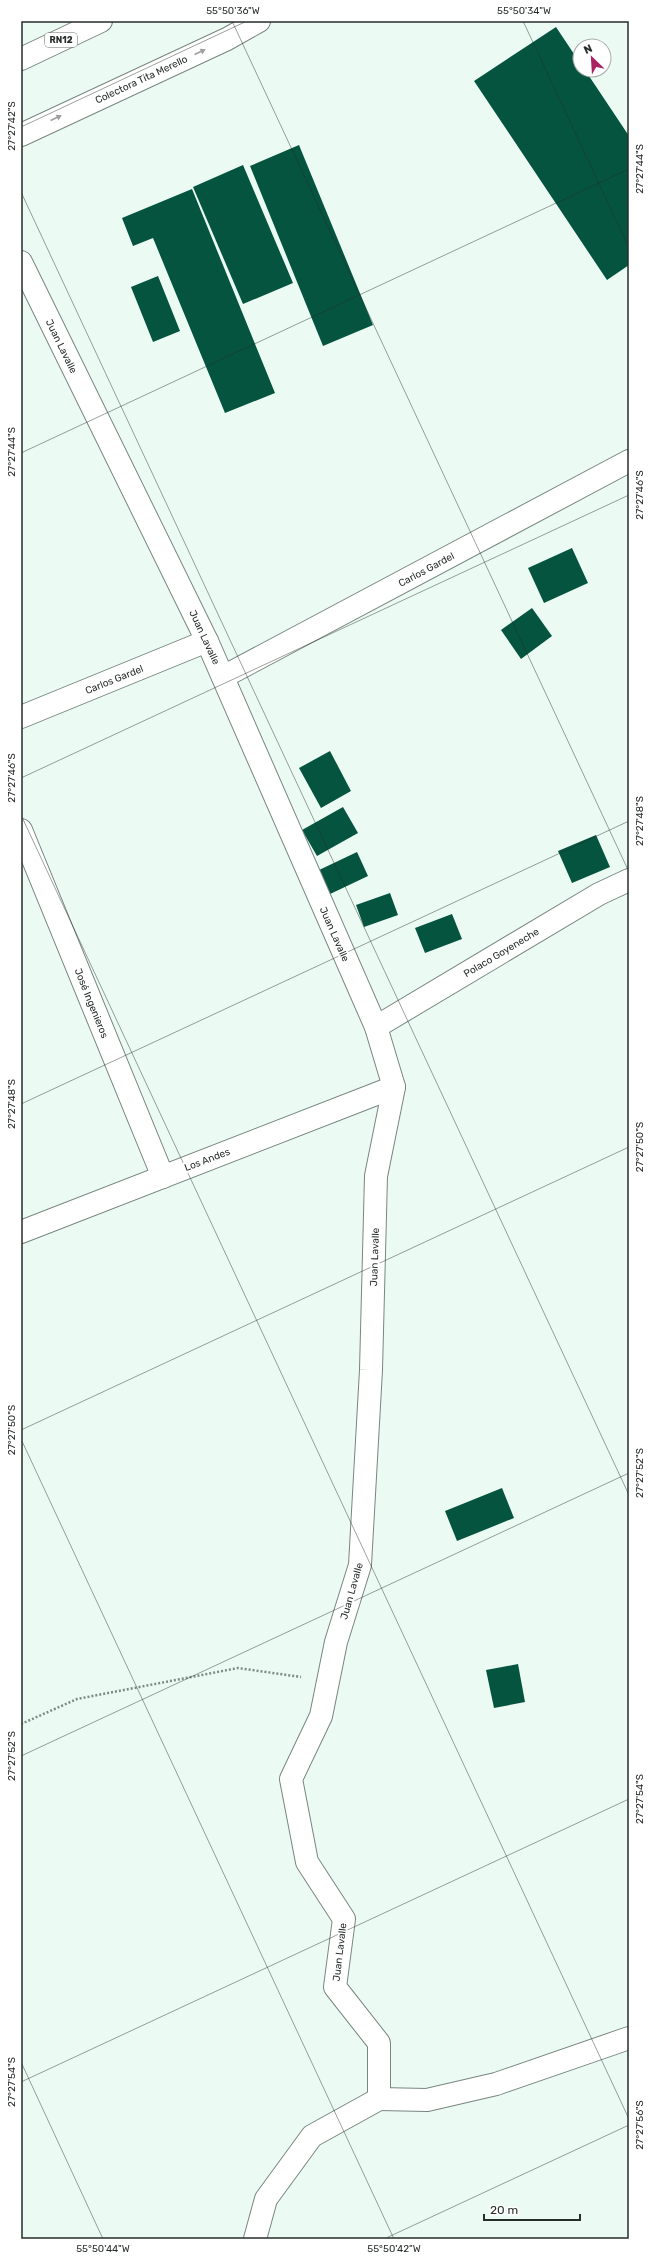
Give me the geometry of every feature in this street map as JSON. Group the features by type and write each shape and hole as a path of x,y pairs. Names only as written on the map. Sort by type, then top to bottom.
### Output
{"main road":[{"name":"RN12","path":"21,59 101,21"},
{"name":"Colectora Tita Merello","path":"21,135 227,40 259,21"},
{"name":"Juan Lavalle","path":"21,262 207,641 376,1028 394,1086 376,1176 371,1370 360,1565 336,1642 321,1716 291,1779 307,1862 344,1920 335,1987 379,2044 378,2099"},
{"name":"Carlos Gardel","path":"223,677 629,461"},
{"name":"Carlos Gardel","path":"21,717 207,641"},
{"name":"José Ingenieros","path":"21,830 163,1177"},
{"name":"Polaco Goyeneche","path":"376,1028 598,894 629,880"},
{"name":"Los Andes","path":"21,1232 394,1086"},
{"path":"255,2239 266,2200 312,2136 378,2099 427,2100 496,2084 629,2038"}],"path":[{"path":"21,1724 77,1699 238,1668 328,1681"}],"building":[{"path":"556,27 572,51 572,78 590,78 629,136 629,265 607,280 474,81"},
{"path":"299,145 373,325 323,346 250,166"},
{"path":"243,165 293,283 243,304 193,187"},
{"path":"192,189 275,393 225,413 153,238 133,246 122,218"},
{"path":"158,276 180,331 153,342 131,287"},
{"path":"572,548 588,583 544,603 528,568"},
{"path":"532,608 552,636 521,659 501,630"},
{"path":"330,751 351,791 321,808 299,768"},
{"path":"343,807 358,833 317,856 302,830"},
{"path":"596,835 610,867 572,883 558,851"},
{"path":"357,852 368,876 328,895 317,871"},
{"path":"390,893 398,915 364,927 356,905"},
{"path":"452,914 462,939 425,953 415,928"},
{"path":"502,1488 514,1518 457,1541 445,1511"},
{"path":"518,1664 525,1702 494,1708 486,1670"}]}
